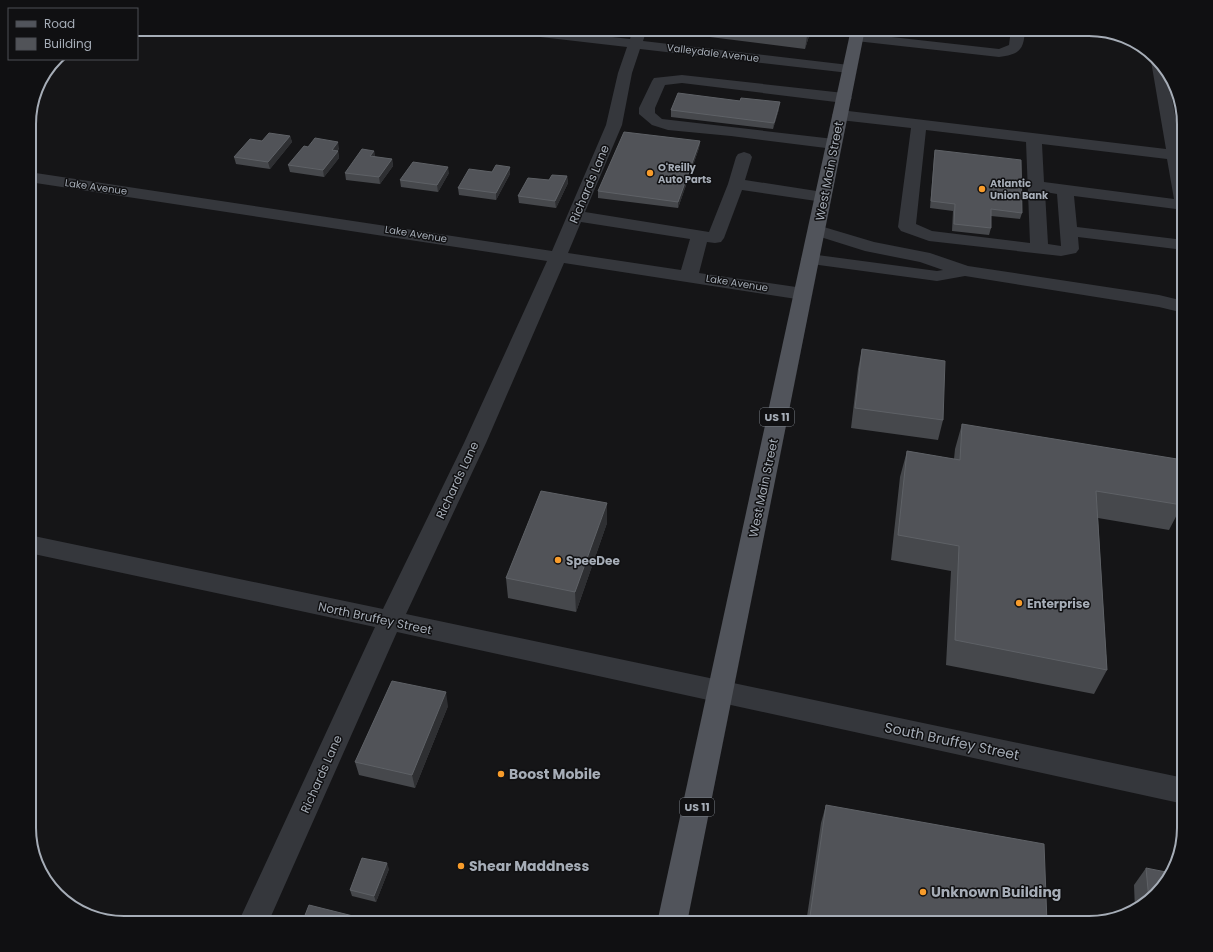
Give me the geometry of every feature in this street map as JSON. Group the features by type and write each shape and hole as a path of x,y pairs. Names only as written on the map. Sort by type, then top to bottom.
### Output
{"main road":[{"name":"West Main Street","path":"673,916 856,36"}],"street":[{"name":"Valleydale Avenue","path":"637,36 849,69"},
{"name":"Richards Lane","path":"256,916 390,621 475,443 558,256 614,124 642,77 637,36"},
{"path":"878,36 999,53 1009,52 1014,49 1018,44 1018,36"},
{"path":"1161,73 1177,147"},
{"path":"834,144 731,131 668,125 657,122 647,114 642,77 682,79 844,98"},
{"path":"840,115 1177,156"},
{"path":"919,125 907,227 929,236 1039,249 1061,251 1070,249 1066,190"},
{"path":"1034,138 1039,249"},
{"path":"575,216 715,238 736,184 744,157"},
{"name":"Lake Avenue","path":"36,178 803,294"},
{"path":"736,184 823,197"},
{"path":"1036,186 1177,206"},
{"path":"817,230 871,247 924,257 966,272 1159,301 1177,305"},
{"path":"1068,231 1177,244"},
{"path":"689,276 700,235"},
{"path":"810,259 938,276 966,272"},
{"name":"North Bruffey Street","path":"36,545 721,691"},
{"name":"South Bruffey Street","path":"721,691 1177,789"}],"building":[{"path":"678,93 740,101 741,98 780,102 774,123 671,110"},
{"name":"O'Reilly Auto Parts","path":"624,132 700,141 678,202 598,191"},
{"path":"269,133 290,136 268,162 234,157 250,139 262,141"},
{"path":"315,138 338,142 332,150 338,151 323,170 288,165 304,146 308,147"},
{"path":"362,149 374,151 370,156 392,159 379,177 345,173"},
{"path":"935,150 1021,160 1022,213 991,209 991,228 954,224 955,204 931,201"},
{"path":"413,162 448,167 437,185 400,180"},
{"path":"496,165 510,167 496,193 458,188 469,169 492,172"},
{"path":"552,175 567,176 555,201 518,196 528,178 549,180"},
{"path":"862,349 945,361 943,420 855,408"},
{"name":"Enterprise","path":"962,424 1177,459 1177,504 1096,491 1107,670 955,640 959,546 898,535 907,451 960,460"},
{"name":"SpeeDee","path":"541,491 607,503 575,592 506,578"},
{"path":"392,681 446,692 412,775 355,762"},
{"name":"Unknown Building","path":"826,805 1044,844 1047,916 810,916"},
{"path":"362,858 387,863 374,896 350,890"},
{"path":"1146,868 1165,872 1155,886 1148,893"},
{"path":"309,905 353,916 305,916"}],"place":[{"name":"O'Reilly Auto Parts","path":"650,173"},
{"name":"Atlantic Union Bank","path":"982,189"},
{"name":"SpeeDee","path":"558,560"},
{"name":"Enterprise","path":"1019,603"},
{"name":"Boost Mobile","path":"501,774"},
{"name":"Shear Maddness","path":"461,866"},
{"name":"Unknown Building","path":"923,892"}]}
